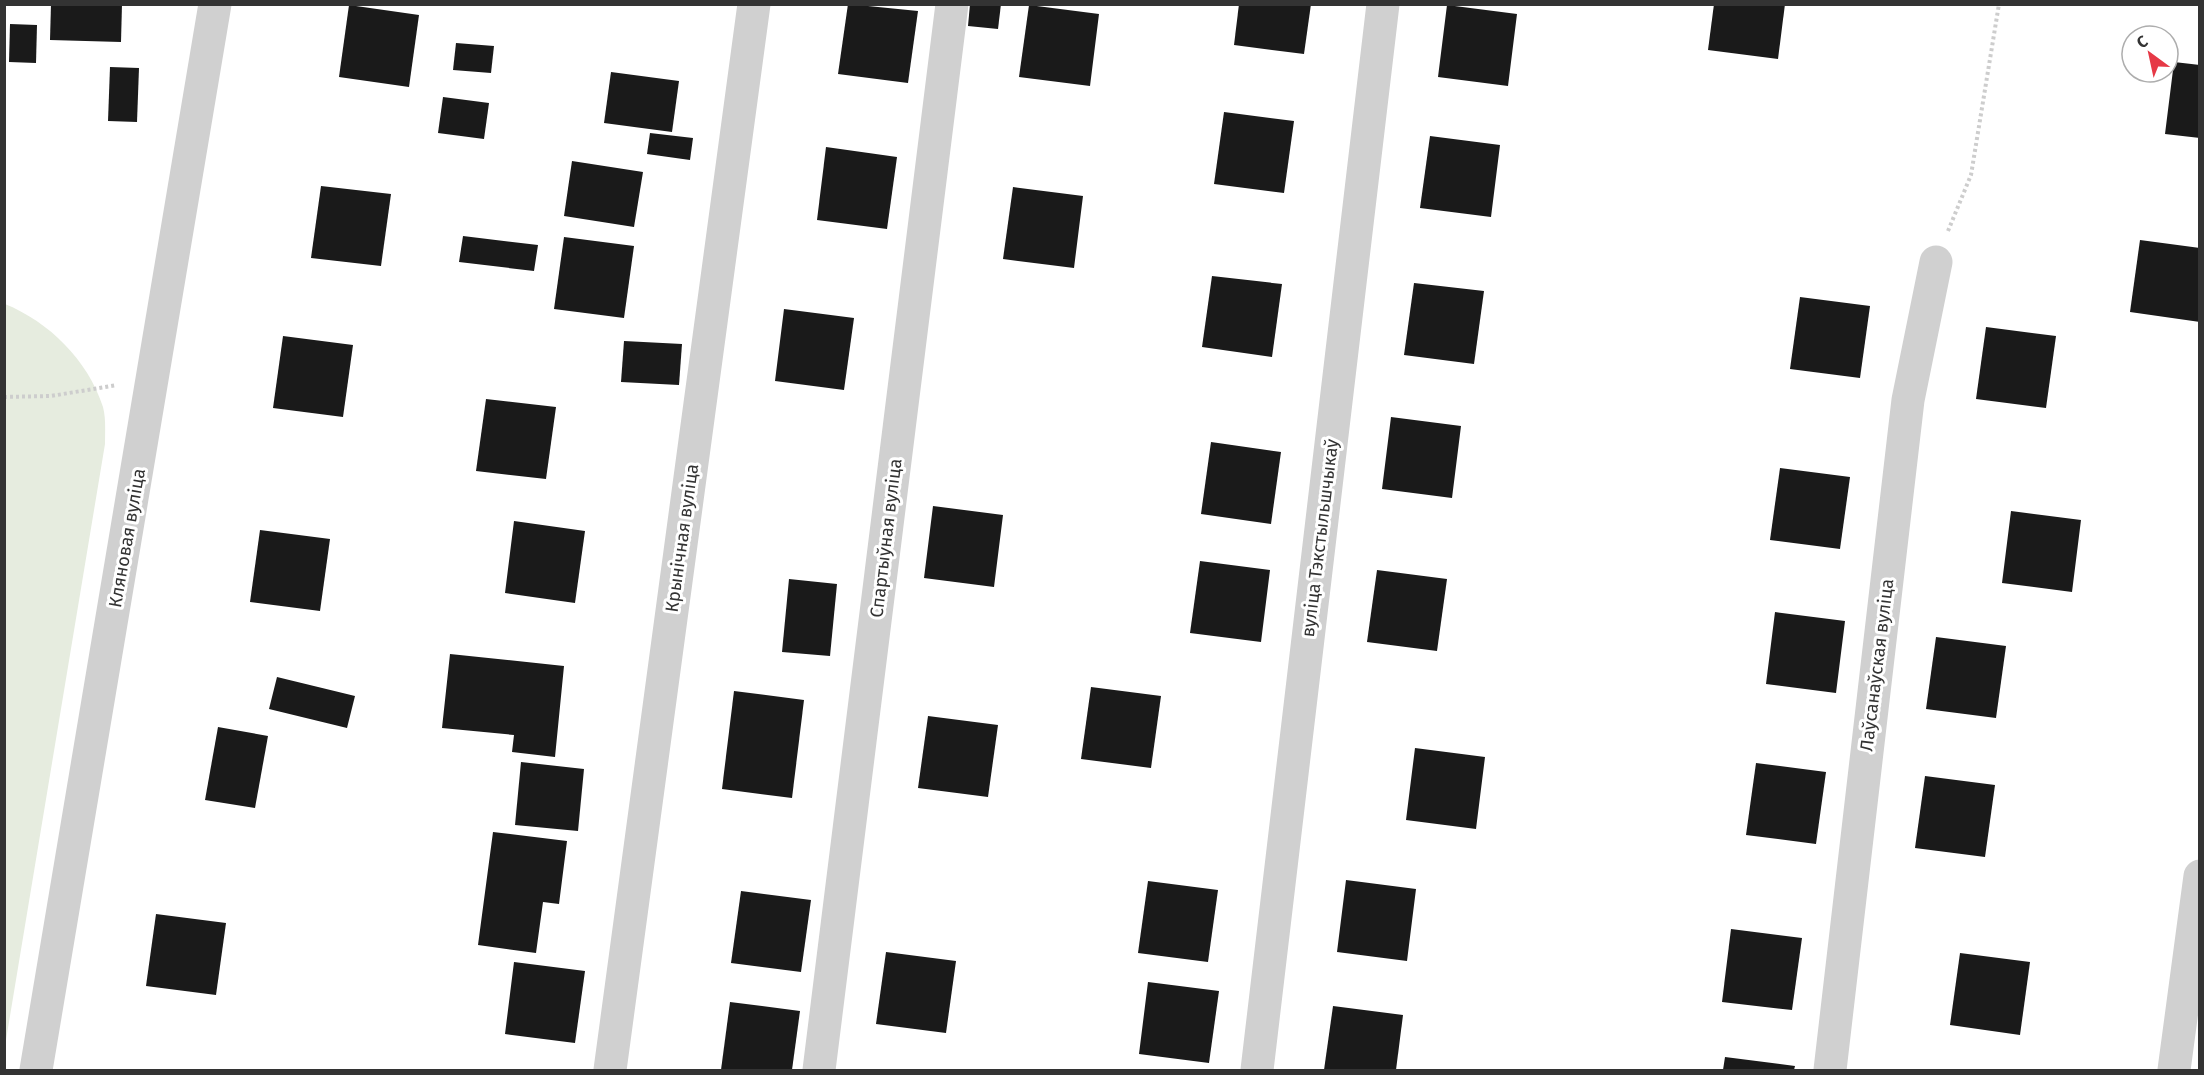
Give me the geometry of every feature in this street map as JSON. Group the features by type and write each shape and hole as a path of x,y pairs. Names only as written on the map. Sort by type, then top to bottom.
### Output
{"street":[{"name":"Кляновая вуліца","path":"36,1071 154,379 215,4"},
{"name":"Крынічная вуліца","path":"610,1071 754,4"},
{"name":"Спартыўная вуліца","path":"819,1071 952,4"},
{"name":"вуліца Тэкстыльшчыкаў","path":"1257,1071 1383,4"},
{"name":"Лаўсанаўская вуліца","path":"1830,1071 1908,400 1936,262"},
{"path":"2174,1071 2191,1008 2199,876"}],"path":[{"path":"1936,262 1971,174 1999,4"},
{"path":"4,397 51,396 154,379"}],"shaded area":[{"path":"5,304 37,321 51,332 65,345 88,374 104,411 105,444 5,1046"}],"building":[{"path":"51,4 122,4 121,42 50,40"},
{"path":"848,4 918,11 908,83 838,74"},
{"path":"970,4 1001,4 998,29 968,26"},
{"path":"1239,4 1311,4 1304,54 1234,45"},
{"path":"1714,4 1785,4 1778,59 1708,50"},
{"path":"349,5 419,15 409,87 339,77"},
{"path":"1029,5 1099,14 1090,86 1019,77"},
{"path":"1447,5 1517,14 1508,86 1438,77"},
{"path":"10,24 37,25 36,63 9,62"},
{"path":"456,43 494,46 491,73 453,70"},
{"path":"2180,63 2200,65 2200,138 2165,134 2171,84 2180,84"},
{"path":"110,67 139,68 137,122 108,121"},
{"path":"611,72 679,81 672,132 604,123"},
{"path":"443,97 489,103 484,139 438,133"},
{"path":"1224,112 1294,121 1284,193 1214,184"},
{"path":"650,133 693,138 690,160 647,154"},
{"path":"1430,136 1500,145 1491,217 1420,208"},
{"path":"826,147 897,157 887,229 817,220"},
{"path":"572,161 643,172 634,227 564,216"},
{"path":"321,186 391,194 381,266 311,258"},
{"path":"1013,187 1083,196 1074,268 1003,259"},
{"path":"463,236 538,245 534,271 459,262"},
{"path":"564,237 634,246 624,318 554,309"},
{"path":"2140,240 2200,248 2200,322 2130,312"},
{"path":"1212,276 1282,284 1272,357 1202,347"},
{"path":"1414,283 1484,291 1474,364 1404,355"},
{"path":"1800,297 1870,306 1860,378 1790,369"},
{"path":"784,309 854,318 844,390 775,381"},
{"path":"1986,327 2056,336 2046,408 1976,399"},
{"path":"283,336 353,345 343,417 273,408"},
{"path":"624,341 682,344 679,385 621,382"},
{"path":"486,399 556,407 546,479 476,471"},
{"path":"1391,417 1461,426 1452,498 1382,489"},
{"path":"1211,442 1281,452 1271,524 1201,514"},
{"path":"1780,468 1850,477 1840,549 1770,540"},
{"path":"933,506 1003,515 994,587 924,578"},
{"path":"2011,511 2081,520 2072,592 2002,583"},
{"path":"514,521 585,531 575,603 505,593"},
{"path":"260,530 330,539 320,611 250,602"},
{"path":"1200,561 1270,570 1261,642 1190,633"},
{"path":"1377,570 1447,579 1437,651 1367,642"},
{"path":"789,579 837,584 830,656 782,652"},
{"path":"1775,612 1845,621 1836,693 1766,684"},
{"path":"1936,637 2006,646 1996,718 1926,709"},
{"path":"450,654 564,666 555,757 512,752 514,735 442,728"},
{"path":"277,677 355,696 347,728 269,709"},
{"path":"1091,687 1161,696 1151,768 1081,759"},
{"path":"734,691 804,700 792,798 722,789"},
{"path":"928,716 998,725 988,797 918,788"},
{"path":"218,727 268,736 255,808 205,800"},
{"path":"1415,748 1485,757 1476,829 1406,820"},
{"path":"521,762 584,769 578,831 515,825"},
{"path":"1756,763 1826,772 1816,844 1746,835"},
{"path":"1925,776 1995,785 1985,857 1915,848"},
{"path":"493,832 567,841 559,904 543,902 536,953 478,945"},
{"path":"1346,880 1416,889 1407,961 1337,952"},
{"path":"1148,881 1218,890 1208,962 1138,953"},
{"path":"741,891 811,900 801,972 731,963"},
{"path":"156,914 226,923 216,995 146,986"},
{"path":"1731,929 1802,938 1792,1010 1722,1002"},
{"path":"886,952 956,961 946,1033 876,1024"},
{"path":"1960,953 2030,962 2020,1035 1950,1025"},
{"path":"514,962 585,971 575,1043 505,1034"},
{"path":"1148,982 1219,991 1209,1063 1139,1054"},
{"path":"730,1002 800,1011 792,1070 721,1070"},
{"path":"1333,1006 1403,1015 1396,1070 1324,1070"},
{"path":"1725,1057 1795,1066 1794,1070 1723,1070"}]}
